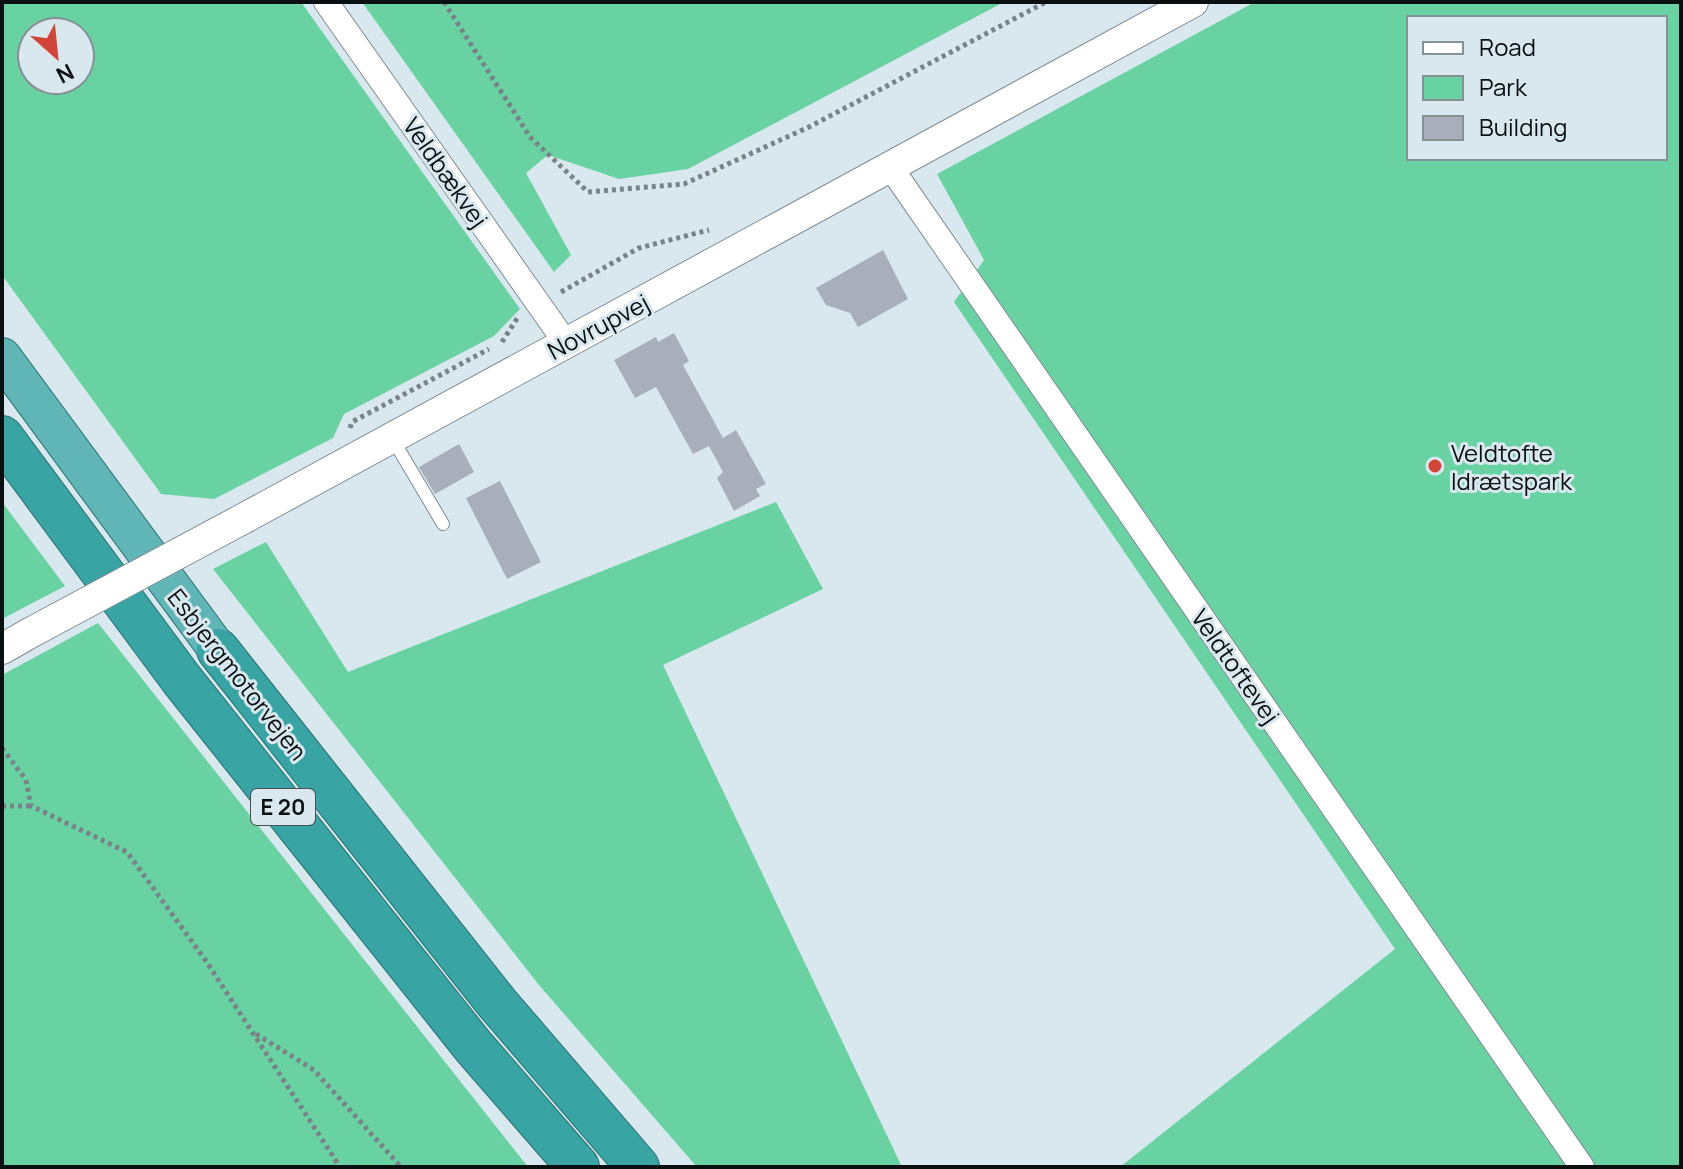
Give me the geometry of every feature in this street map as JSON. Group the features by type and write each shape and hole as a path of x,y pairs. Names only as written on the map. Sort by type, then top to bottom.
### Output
{"highway":[{"name":"Esbjergmotorvejen","path":"2,357 218,650 497,1003 638,1167"},
{"name":"Esbjergmotorvejen","path":"2,437 182,680 473,1046 578,1167"}],"street":[{"name":"Veldbækvej","path":"326,2 566,343"},
{"name":"Novrupvej","path":"2,649 1193,2"},
{"name":"Veldtoftevej","path":"889,165 1582,1167"}],"lane":[{"path":"392,438 443,524"}],"path":[{"path":"444,2 530,137 588,192 684,184 809,127 1046,2"},
{"path":"2,748 26,780 31,806"},
{"path":"2,806 31,806 127,852 206,961 340,1167"},
{"path":"252,1031 314,1070 401,1167"}],"green space":[{"path":"2,2 301,2 520,309 494,336 344,414 333,438 214,499 161,494 2,275"},
{"path":"362,2 1004,2 688,169 619,179 548,155 526,173 571,255 554,272"},
{"name":"Veldtofte Idrætspark","path":"1255,2 1681,2 1681,1167 1120,1167 1395,949 954,302 984,260 937,174"},
{"path":"2,502 65,586 2,619"},
{"path":"776,502 823,589 663,665 902,1167 697,1167 539,985 213,569 266,542 348,672"},
{"path":"98,623 528,1167 2,1167 2,675"}],"building":[{"path":"883,250 908,299 858,327 850,313 826,305 816,288"},
{"path":"674,333 689,361 683,365 723,438 736,430 766,484 756,489 760,496 734,511 717,478 723,472 709,446 693,454 656,387 635,398 614,360 656,337 658,342"},
{"path":"459,444 474,472 435,494 419,467"},
{"path":"500,481 541,562 507,579 466,498"}],"place":[{"name":"Veldtofte Idrætspark","path":"1435,466"}]}
